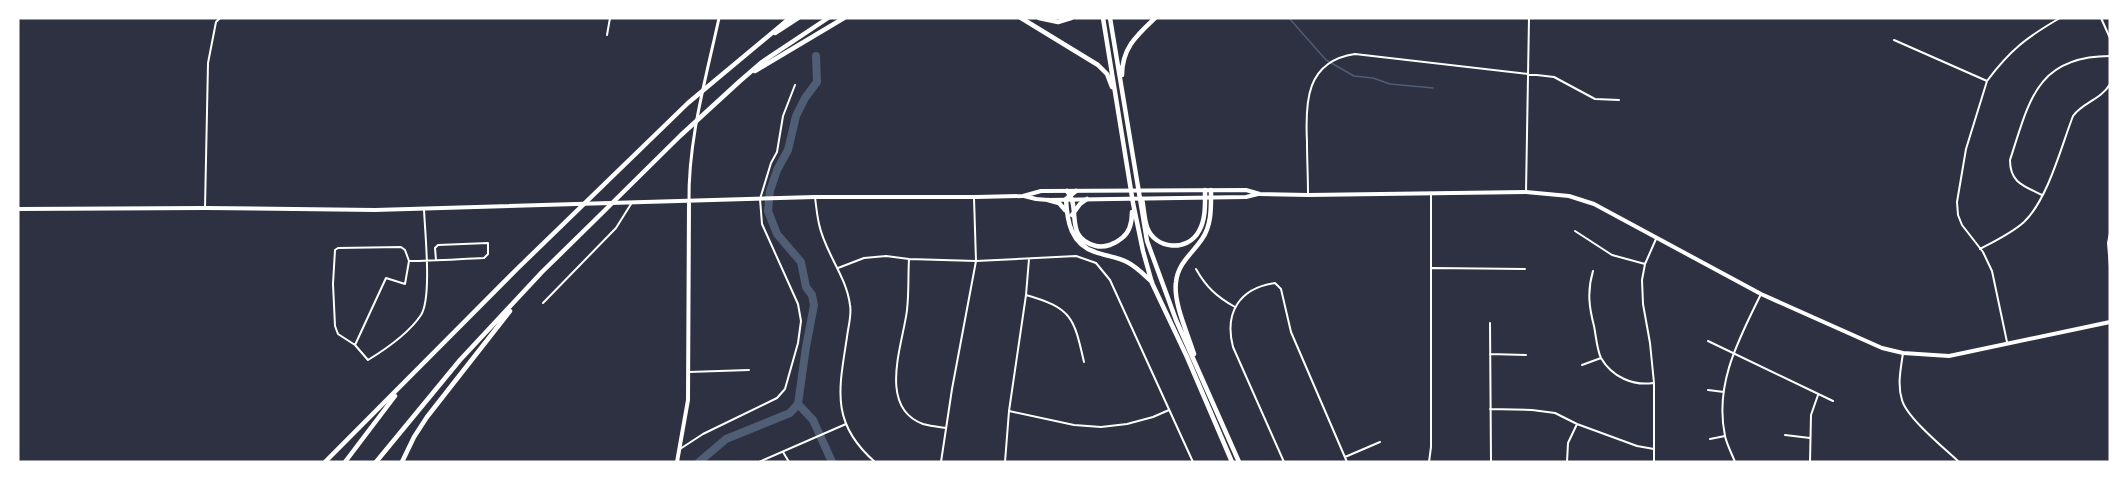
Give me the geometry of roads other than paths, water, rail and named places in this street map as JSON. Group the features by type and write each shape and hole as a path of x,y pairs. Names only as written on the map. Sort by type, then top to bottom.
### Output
{"highway":[{"path":"325,462 518,268 688,103 790,18"},
{"path":"756,46 798,18"},
{"path":"376,462 460,360 542,272 627,188 740,81 772,55 828,18"},
{"path":"740,81 844,18"},
{"path":"1021,18 1098,64 1107,74 1115,94"},
{"path":"1039,18 1058,22 1071,18"},
{"path":"1103,18 1133,204 1152,283 1232,462"},
{"path":"1110,18 1147,241 1176,320 1239,462"},
{"path":"1124,101 1122,68 1125,52 1132,40 1155,18"},
{"path":"1134,171 1140,183 1147,227 1156,239 1164,244 1180,245 1195,237 1200,230 1208,198"},
{"path":"1203,379 1177,302 1175,284 1186,258 1202,240 1208,228 1208,190"},
{"path":"1066,212 1069,196 1076,191"},
{"path":"1069,196 1077,232 1085,242 1100,247 1123,238 1129,230 1133,204"},
{"path":"1072,215 1087,199"},
{"path":"1048,200 1059,203 1066,212 1072,234 1081,245 1129,263 1152,283"},
{"path":"402,462 427,417 542,272"},
{"path":"345,462 407,380"}],"main road":[{"path":"1076,191 1246,190 1260,194"},
{"path":"18,209 424,209 815,197 1023,196 1041,191 1087,199 1247,197 1260,194 1526,192 1569,196 1594,204 1761,294 1882,348 1903,353 1949,356 2110,322"},
{"path":"1023,196 1036,200 1048,200 1069,196"},
{"path":"677,462 688,400 689,202"}],"street":[{"path":"205,208 208,63 216,22 220,18"},
{"path":"607,35 609,18"},
{"path":"689,202 690,160 720,18"},
{"path":"1526,192 1529,18"},
{"path":"2008,345 1992,271 1980,249 1962,225 1958,214 1958,202 1969,135 1988,81 2004,58 2028,37 2060,18"},
{"path":"2101,18 2110,38"},
{"path":"1894,40 1988,81"},
{"path":"1308,195 1305,107 1310,87 1322,68 1341,56 1354,54 1554,77 1595,99 1620,100"},
{"path":"2043,196 2021,184 2013,177 2010,170 2010,160 2029,101 2039,85 2061,67 2089,56 2110,56"},
{"path":"1980,249 2025,222 2038,206 2073,116 2078,109 2097,99 2110,84"},
{"path":"680,449 703,434 777,398 785,388 798,343 801,321 798,304 762,224 762,199 771,163 777,153 783,116 795,85"},
{"path":"1429,462 1431,447 1431,194"},
{"path":"815,197 819,225 846,285 851,308 839,384 840,406 846,424 857,444 875,462"},
{"path":"942,462 976,261 974,197"},
{"path":"543,303 616,228 631,204"},
{"path":"355,345 386,278 405,284 409,261 405,250 401,247 338,248 335,250 333,284 335,326 338,334 355,345 368,360 410,328 422,314 427,299 424,209"},
{"path":"1575,231 1612,255 1645,264"},
{"path":"2110,233 2108,243 2110,267"},
{"path":"1654,462 1654,383 1642,280 1645,264 1656,239"},
{"path":"409,261 436,261 484,258 488,254 488,243 438,245 435,248 436,261"},
{"path":"838,268 864,258 886,256 976,261 1076,256 1087,258 1104,271 1193,462"},
{"path":"909,259 907,310 895,385 900,402 910,415 922,423 946,429"},
{"path":"1005,462 1009,411 1029,260"},
{"path":"1431,268 1525,269"},
{"path":"1196,269 1204,284 1218,298 1235,308"},
{"path":"1593,272 1588,286 1588,298 1601,358 1620,378 1632,383 1654,383"},
{"path":"1284,462 1229,334 1235,308 1247,292 1262,285 1275,283 1281,289 1291,332 1347,462"},
{"path":"1735,462 1725,436 1723,411 1727,372 1733,353 1761,294"},
{"path":"1026,295 1051,302 1064,312 1076,327 1084,362"},
{"path":"1490,323 1491,462"},
{"path":"1708,341 1833,401"},
{"path":"1903,353 1899,379 1902,400 1910,414 1959,462"},
{"path":"1490,354 1526,355"},
{"path":"1582,365 1601,358"},
{"path":"689,372 749,370"},
{"path":"1708,390 1724,392"},
{"path":"1810,462 1811,416 1818,394"},
{"path":"1490,409 1555,413 1577,424 1637,446 1654,449"},
{"path":"1009,411 1074,425 1101,427 1127,424 1170,410"},
{"path":"759,462 846,424"},
{"path":"1568,462 1568,443 1577,424"},
{"path":"1785,435 1810,438"},
{"path":"1710,439 1725,436"},
{"path":"1345,457 1380,442"},
{"path":"783,452 789,462"}],"waterway":[{"path":"1289,18 1326,60 1354,76 1373,78 1390,84 1433,88"},
{"path":"699,462 726,439 790,413 798,404 814,305 812,295 806,287 801,262 777,234 768,211 770,191 777,170 788,150 796,116 805,98 817,82 816,56"},
{"path":"798,404 813,420 832,462"}]}
